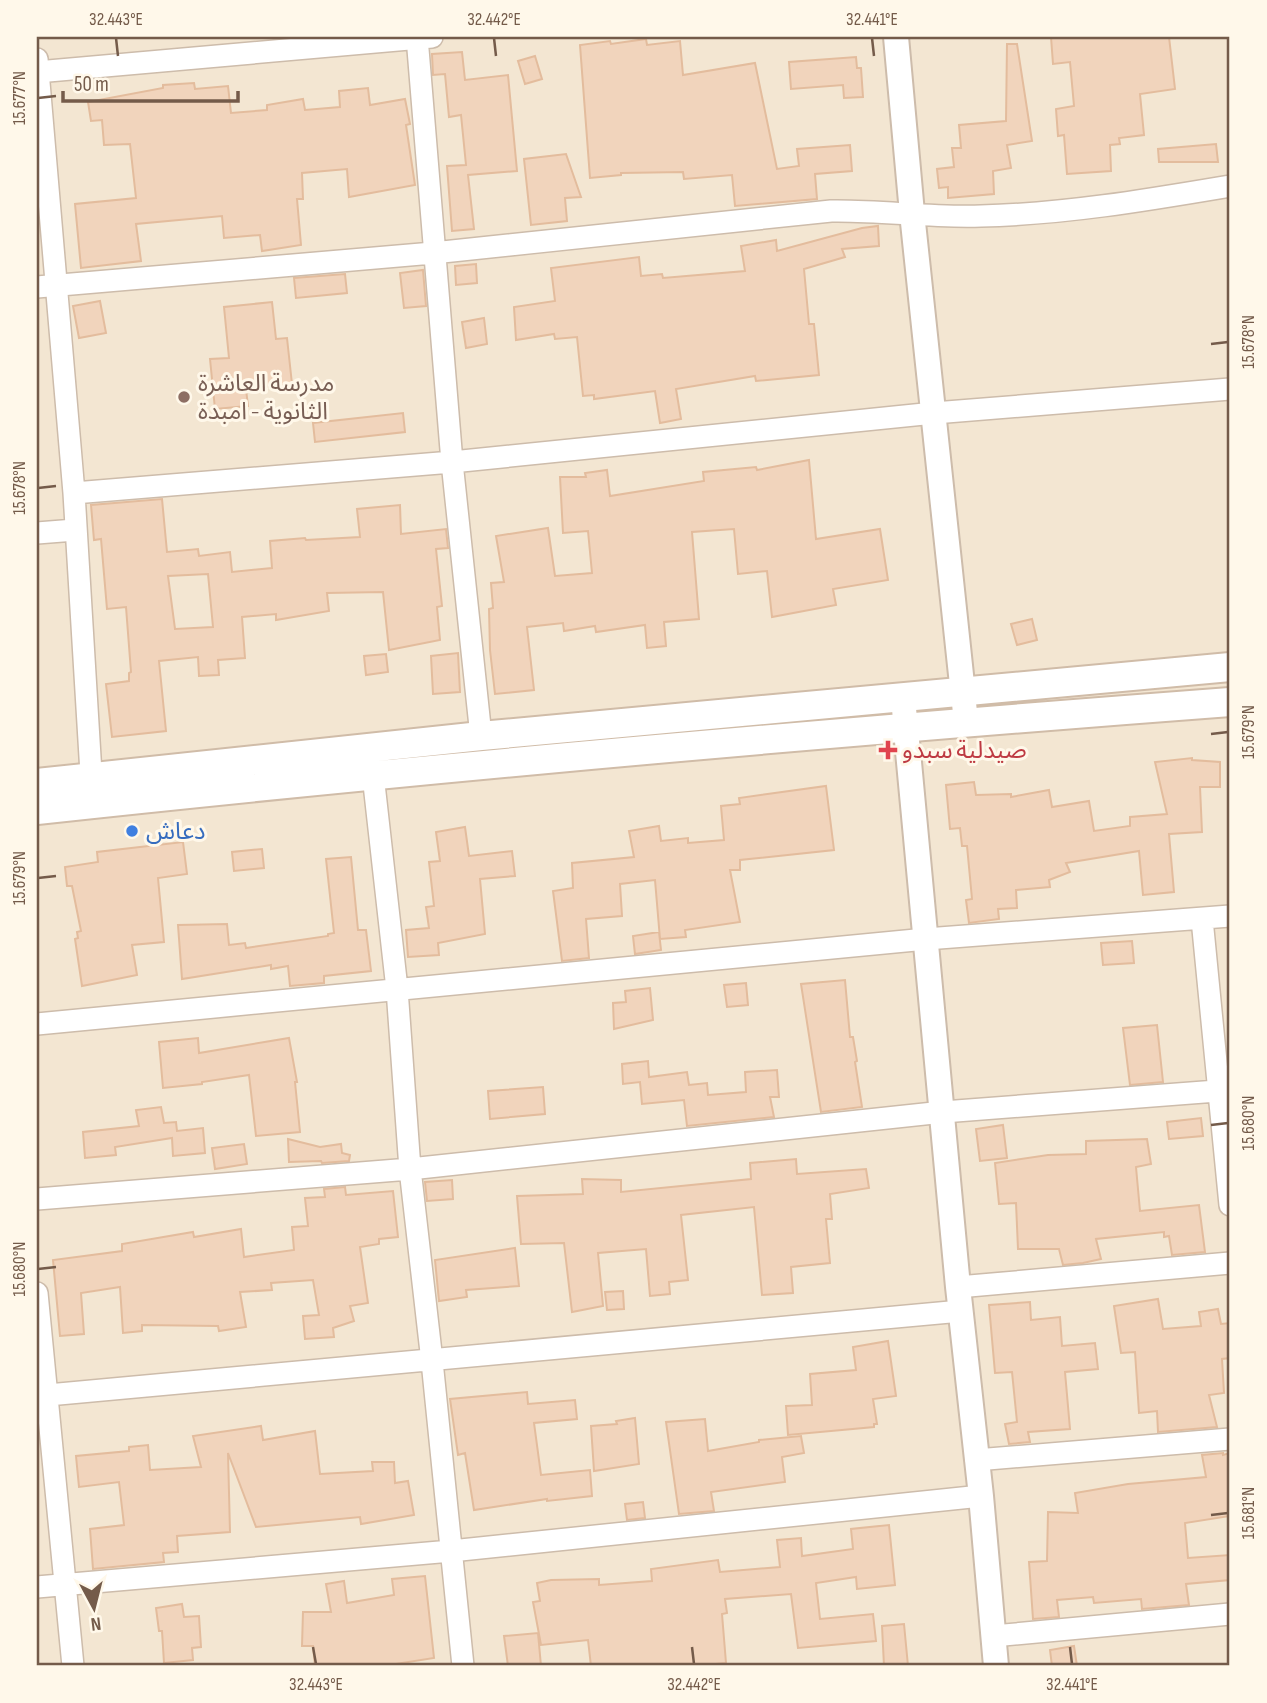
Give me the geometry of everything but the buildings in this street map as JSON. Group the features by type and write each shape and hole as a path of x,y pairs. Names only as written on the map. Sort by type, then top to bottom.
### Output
{"main road":[{"path":"37,810 92,791 481,736 1230,667"},
{"path":"37,783 92,791 373,775 966,722 1230,702"}],"street":[{"path":"92,791 74,493 46,286 37,68 422,37 433,253 481,736"},
{"path":"896,37 966,722"},
{"path":"46,286 433,253 831,211 977,216 1025,214 1147,200 1230,186"},
{"path":"74,493 452,462 934,413 1230,389"},
{"path":"37,533 75,530"},
{"path":"903,698 996,1666"},
{"path":"373,775 397,989 410,1169 463,1666"},
{"path":"37,1024 926,939 1230,916"},
{"path":"1202,919 1224,1091 1230,1205"},
{"path":"37,1199 410,1169 943,1112 1224,1091"},
{"path":"42,1395 432,1361 959,1299 1230,1263"},
{"path":"37,1293 42,1395 73,1666"},
{"path":"976,1460 1230,1439"},
{"path":"37,1587 451,1551 981,1496"},
{"path":"993,1636 1230,1614"}],"shaded area":[{"path":"37,37 1230,37 1230,1666 37,1666"}],"place":[{"name":"مدرسة العاشرة الثانوية - امبدة","path":"184,397"},
{"name":"صيدلية سبدو","path":"888,750"},
{"name":"دعاش","path":"132,831"}]}
